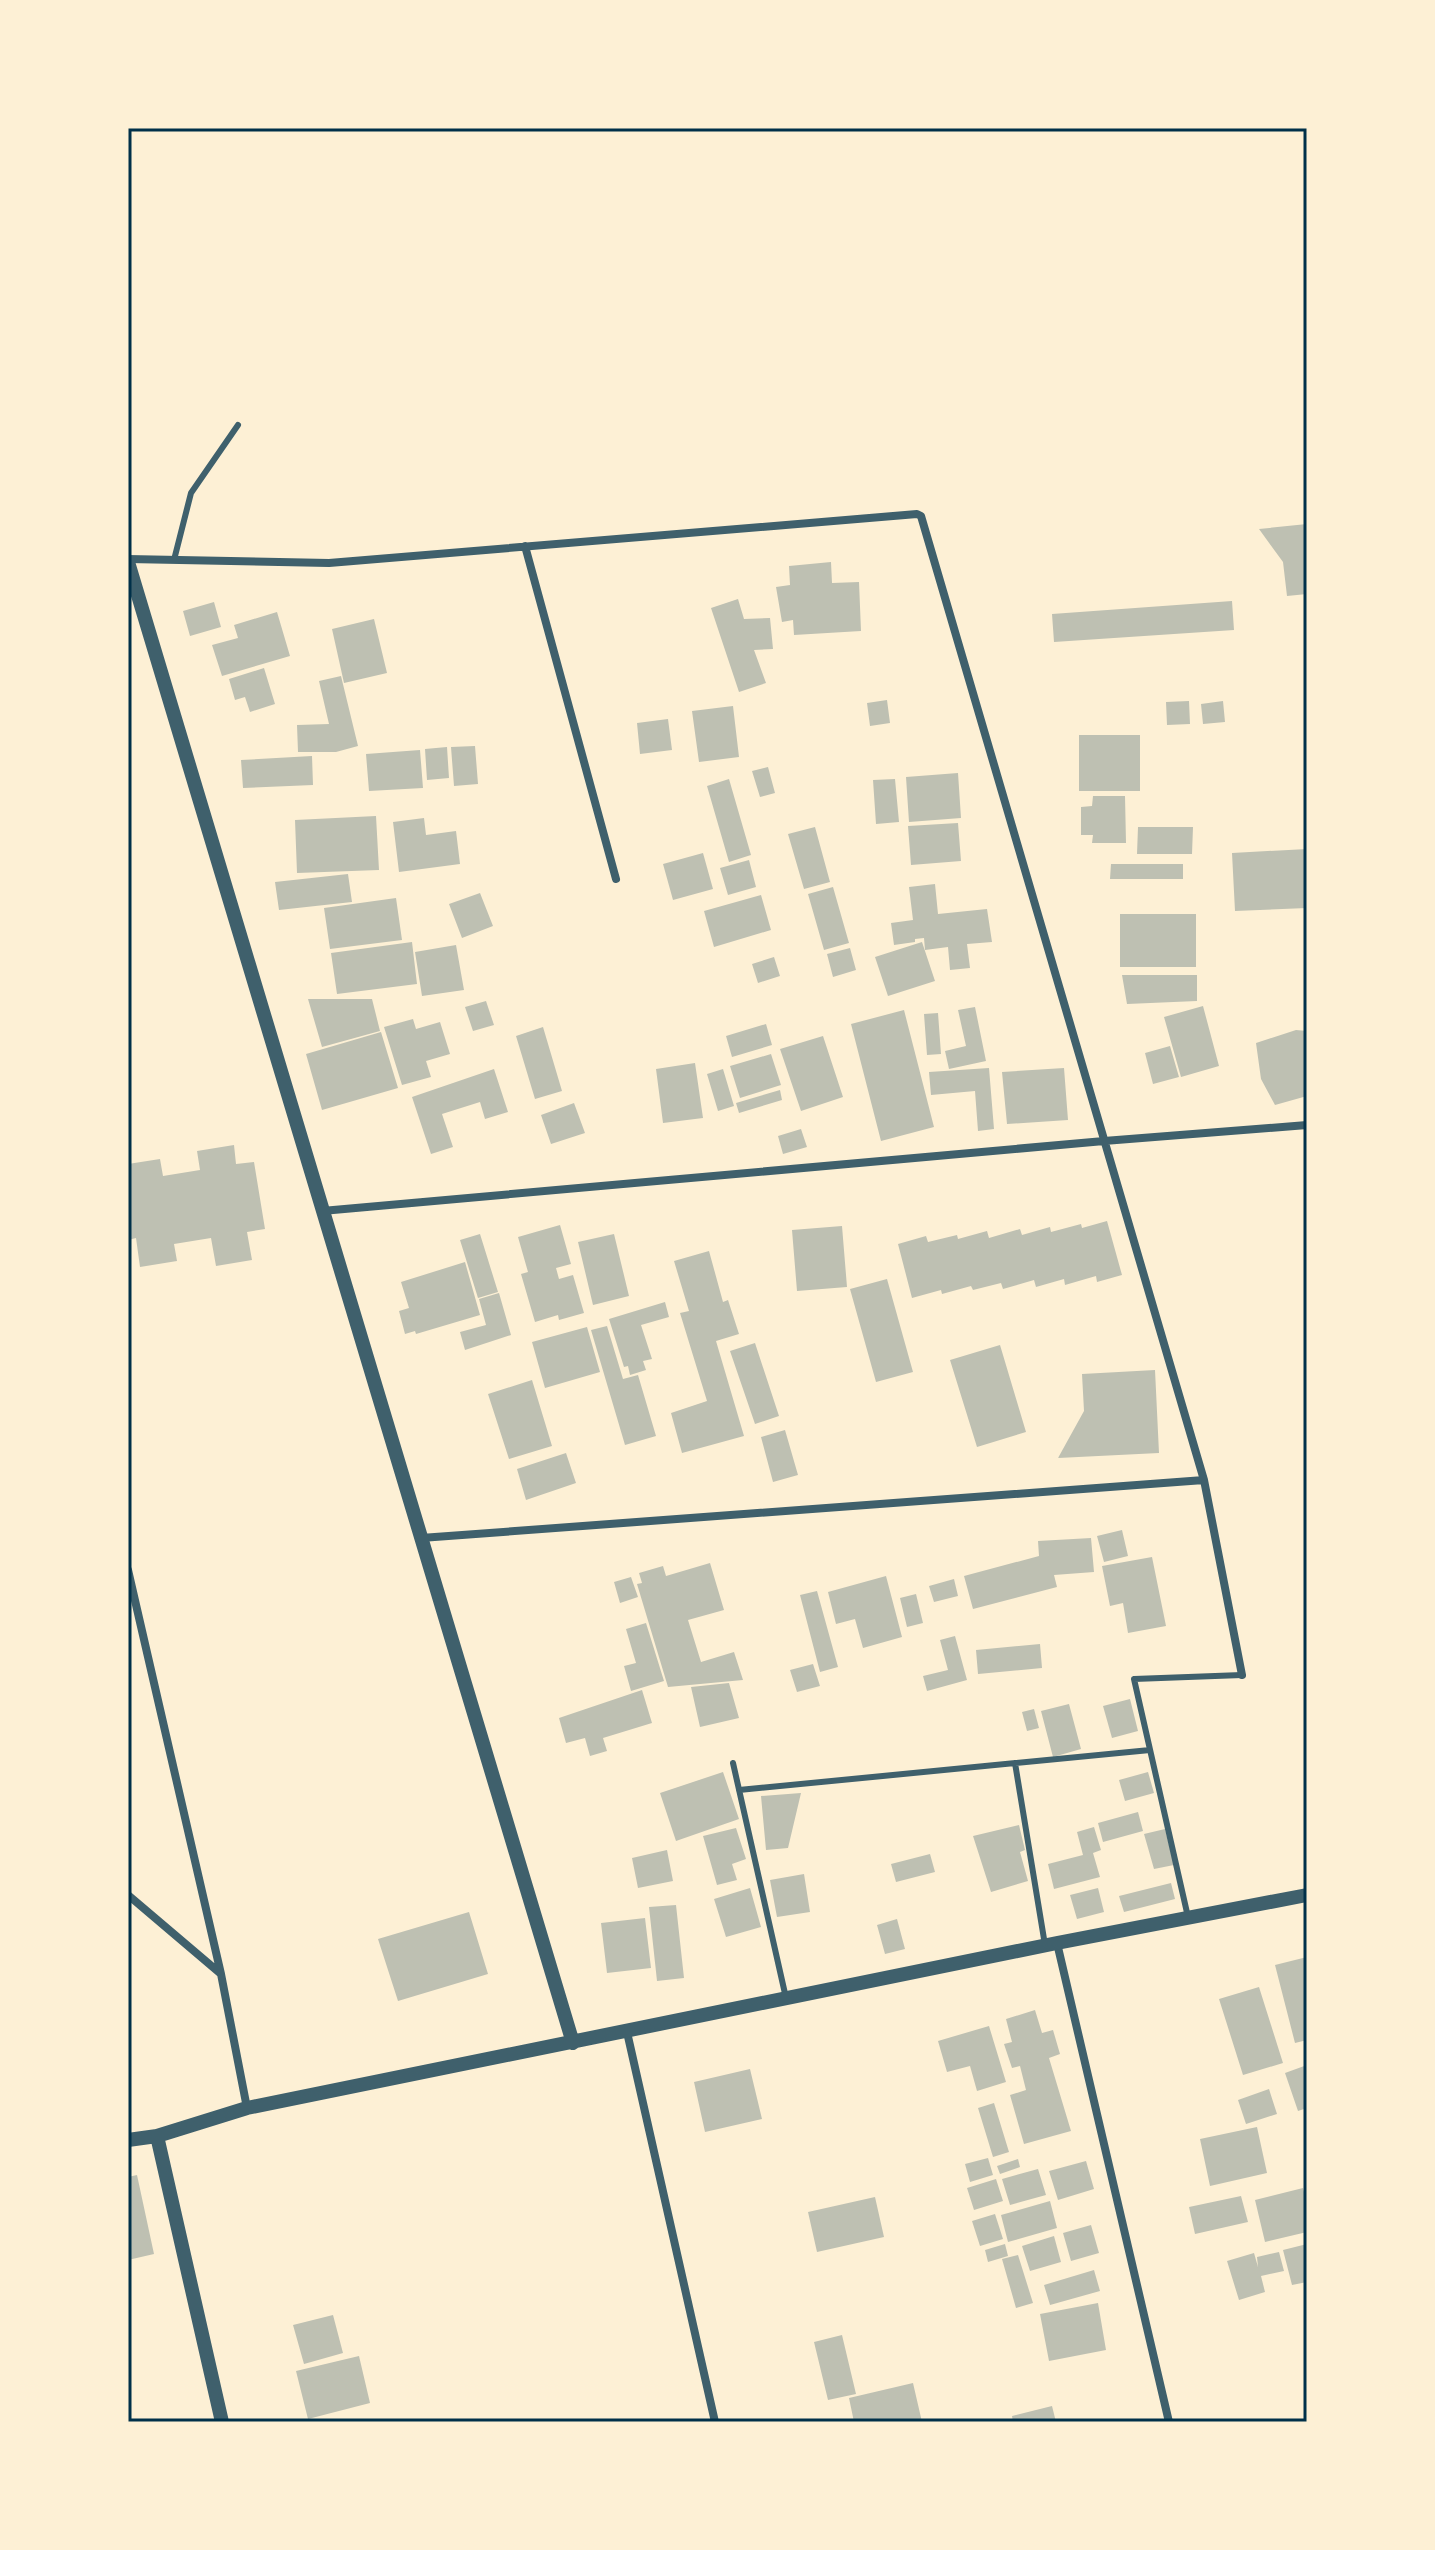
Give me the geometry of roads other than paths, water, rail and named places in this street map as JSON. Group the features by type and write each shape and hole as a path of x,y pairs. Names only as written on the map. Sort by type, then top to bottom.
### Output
{"street":[{"path":"573,2043 128,560 329,563 921,516 1204,1480 1242,1675"},
{"path":"525,546 616,879"},
{"path":"322,1211 1307,1125"},
{"path":"421,1538 1204,1480"},
{"path":"128,1570 221,1974 247,2108"},
{"path":"128,1895 221,1974"},
{"path":"128,2140 157,2136 247,2108 1307,1895"},
{"path":"1051,1944 1169,2422"},
{"path":"627,2032 715,2422"},
{"path":"157,2136 222,2422"}],"lane":[{"path":"174,560 191,493 238,425"},
{"path":"1188,1918 1134,1679 1242,1675"},
{"path":"739,1790 1150,1750"},
{"path":"733,1763 786,2000"},
{"path":"1015,1763 1051,1944"}]}
